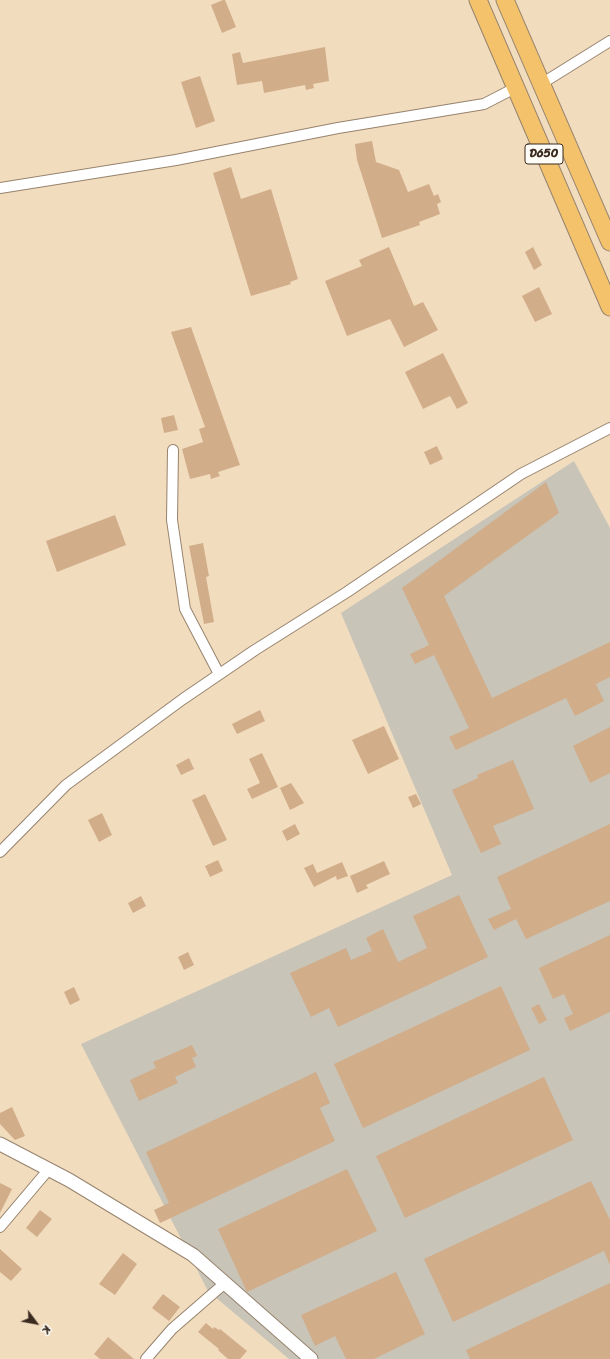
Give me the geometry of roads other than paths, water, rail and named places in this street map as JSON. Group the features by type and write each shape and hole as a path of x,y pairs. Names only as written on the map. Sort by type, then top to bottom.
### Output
{"highway":[{"name":"D650","path":"478,0 610,308"},
{"name":"D650","path":"505,0 610,242"}],"street":[{"path":"541,84 610,41"},
{"path":"0,188 176,160 338,128 484,104 515,88"},
{"path":"0,852 66,785 219,674 347,592 521,474 610,428"},
{"path":"173,450 172,520 185,610 219,674"},
{"path":"0,1144 69,1180 193,1255 311,1359"},
{"path":"0,1227 49,1169"},
{"path":"146,1359 172,1329 225,1283"}]}
